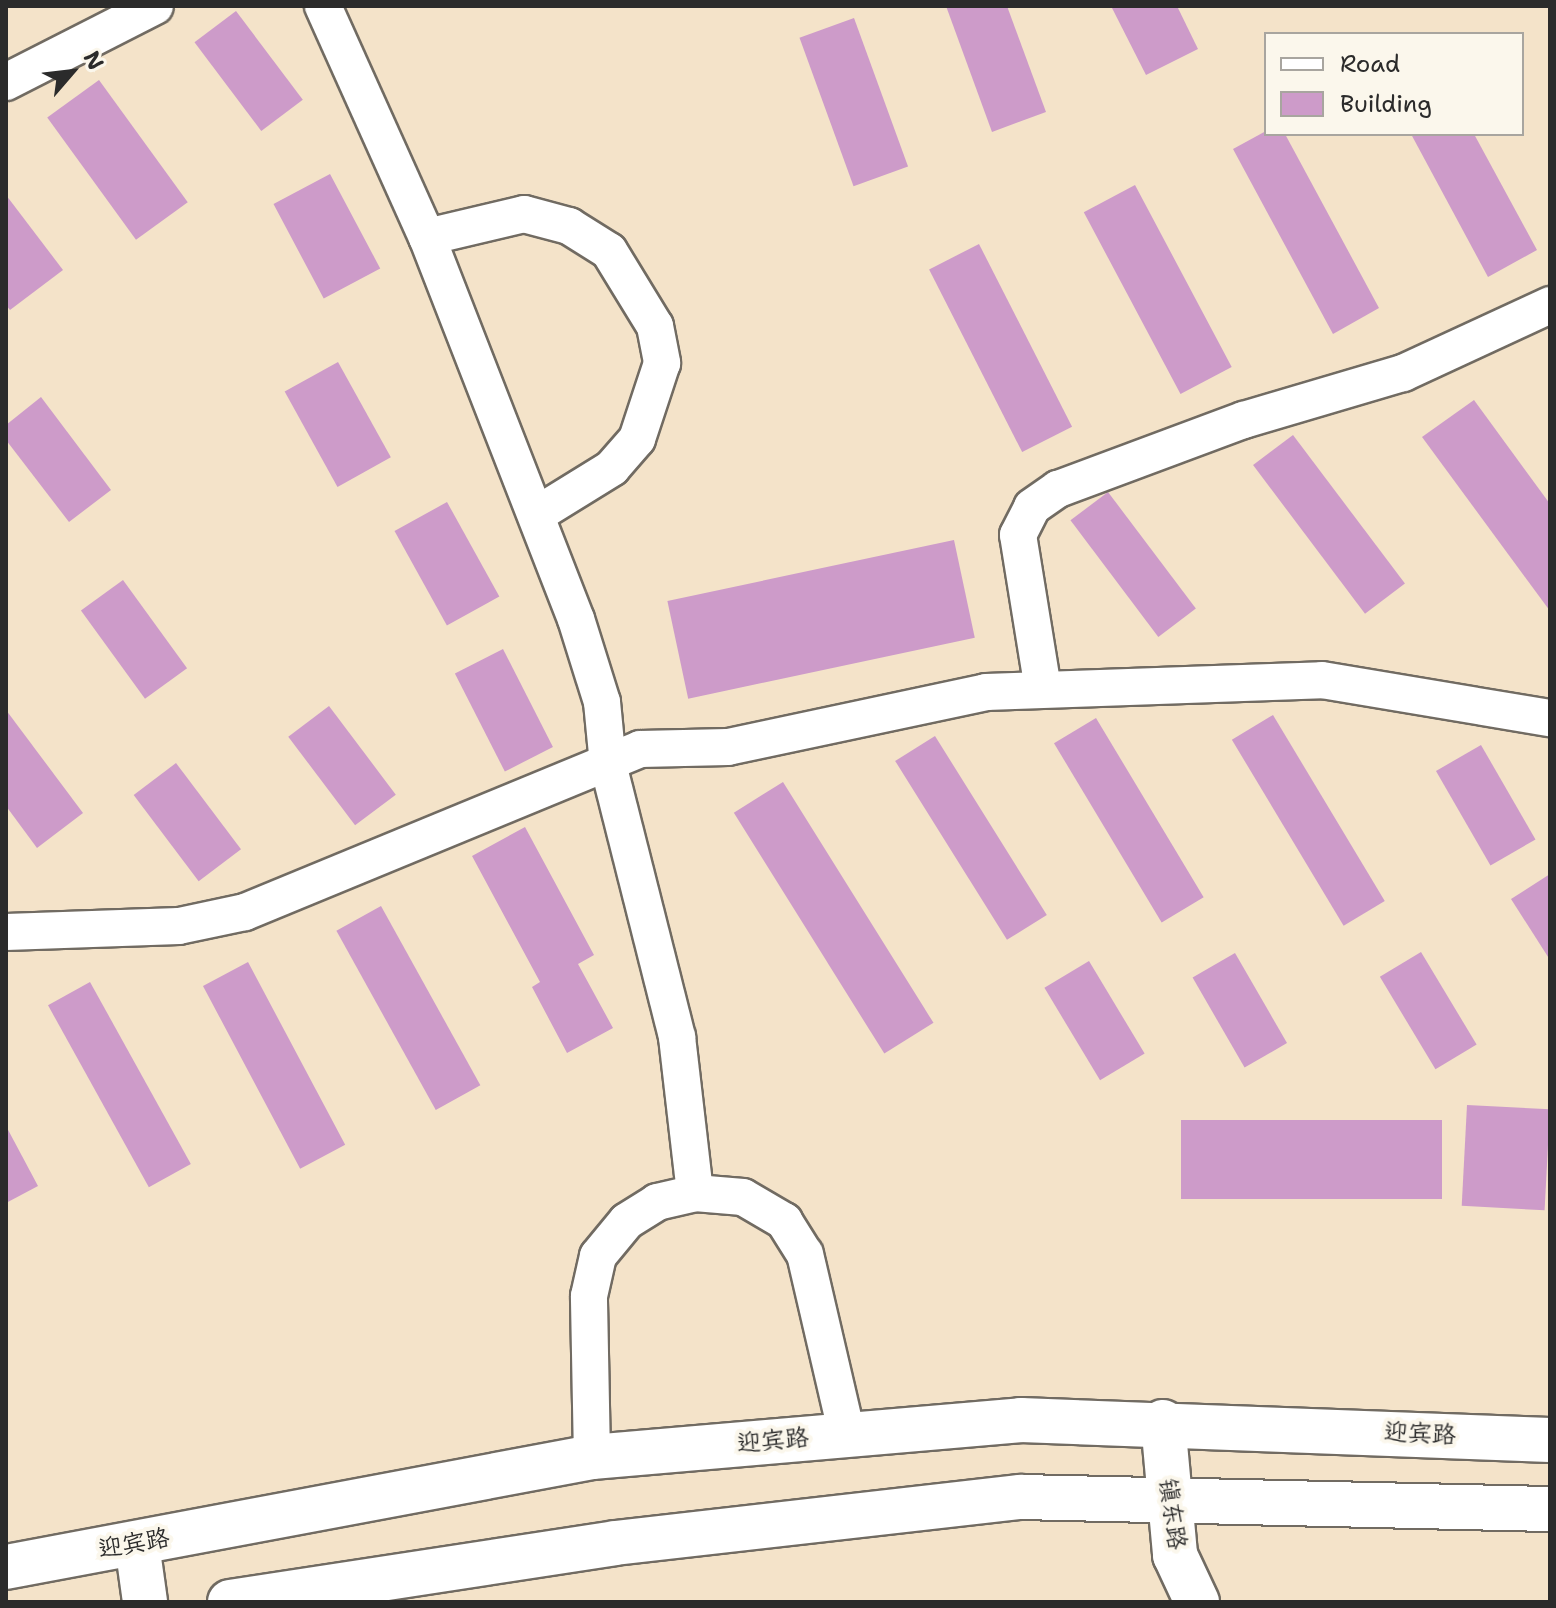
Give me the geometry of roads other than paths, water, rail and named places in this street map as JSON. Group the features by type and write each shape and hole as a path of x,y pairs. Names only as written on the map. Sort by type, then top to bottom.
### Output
{"main road":[{"name":"迎宾路","path":"6,1567 592,1457 1021,1420 1163,1422 1550,1440"},
{"name":"镇东路","path":"1163,1422 1166,1499 1175,1555 1197,1602"},
{"path":"230,1602 615,1543 1020,1497 1550,1509"},
{"path":"137,1544 145,1602"}],"street":[{"path":"6,82 155,6"},
{"path":"323,6 427,237 536,515 602,702 608,764 677,1037 695,1193"},
{"path":"427,237 524,214 569,226 609,251 655,326 662,363 637,439 612,468 536,515"},
{"path":"1043,689 1018,535 1032,507 1058,489 1244,420 1403,373 1550,305"},
{"path":"6,932 179,926 245,912 640,749 728,747 986,692 1322,680 1550,718"},
{"path":"592,1457 589,1296 598,1256 627,1221 657,1202 695,1193 743,1197 784,1221 805,1254 847,1435"}]}
